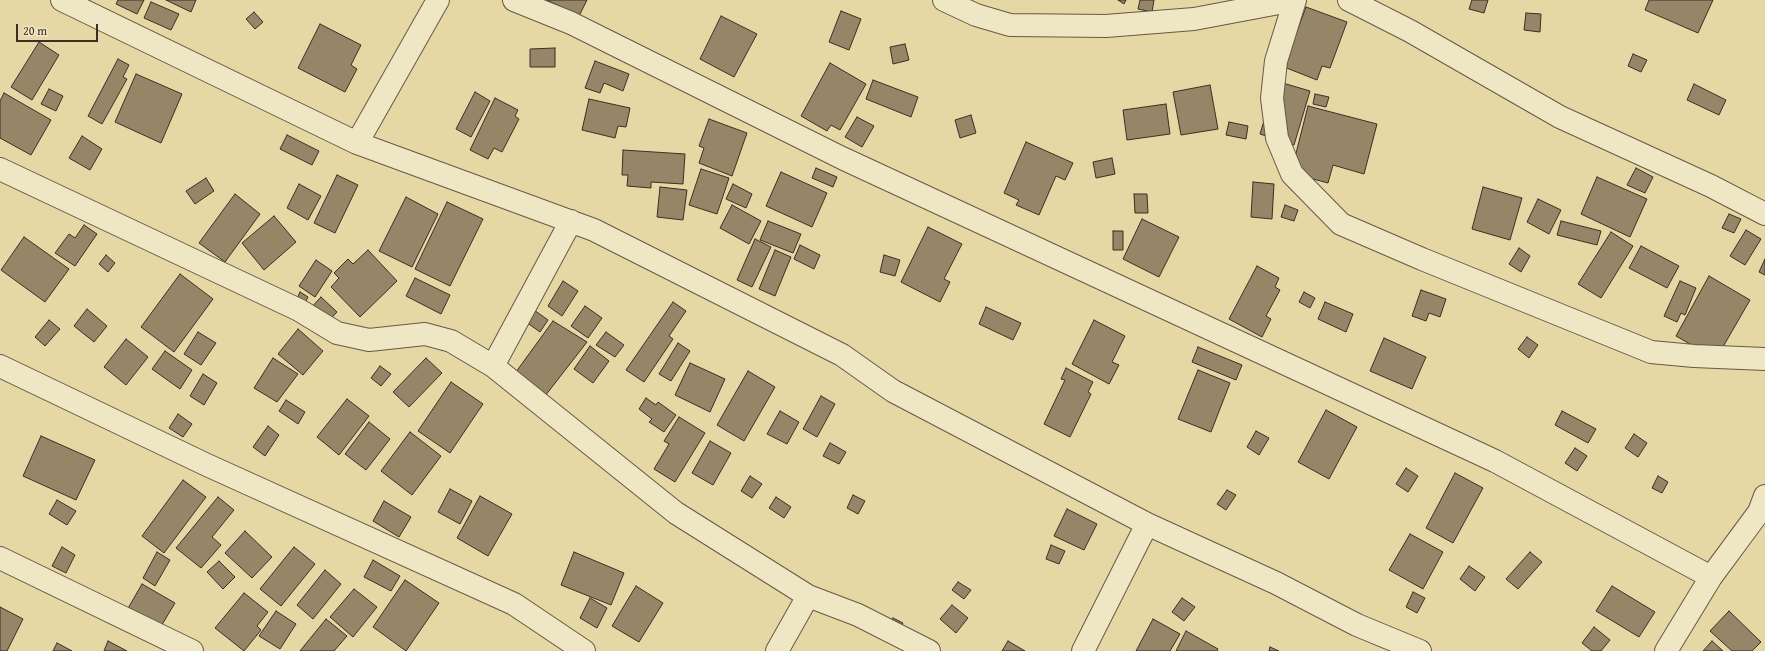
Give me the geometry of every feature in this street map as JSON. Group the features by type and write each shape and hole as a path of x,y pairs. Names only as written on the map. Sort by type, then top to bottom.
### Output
{"street":[{"path":"62,0 357,143 594,230 842,355 893,391 1147,524 1276,583 1357,625 1420,651"},
{"path":"357,143 438,0"},
{"path":"514,0 571,23 849,162 1495,461 1711,577"},
{"path":"944,0 976,15 1010,25 1106,26 1194,19 1295,0 1276,61 1272,98 1277,138 1292,174 1341,224 1422,259 1651,352 1765,359"},
{"path":"1349,0 1410,31 1560,117 1711,186 1765,214"},
{"path":"0,169 179,255 299,310 337,333 369,340 425,334 451,341 494,366 676,513 808,596 858,615 929,651"},
{"path":"494,366 571,221"},
{"path":"0,366 207,465 514,604 584,651"},
{"path":"1666,651 1711,577 1759,512 1765,496"},
{"path":"1083,651 1147,524"},
{"path":"0,558 192,651"},
{"path":"777,651 808,596"}],"building":[{"path":"118,0 144,0 137,14 116,4"},
{"path":"166,0 196,0 191,12"},
{"path":"547,0 587,0 579,16"},
{"path":"1118,0 1126,0 1124,4"},
{"path":"1140,0 1154,0 1152,12 1138,9"},
{"path":"1472,0 1488,0 1484,13 1469,9"},
{"path":"1649,0 1713,0 1698,33 1645,10"},
{"path":"151,2 179,14 171,30 144,18"},
{"path":"1306,7 1347,22 1330,68 1322,66 1317,80 1284,67"},
{"path":"841,11 861,19 849,50 829,42"},
{"path":"254,12 263,22 255,29 246,19"},
{"path":"1526,13 1541,14 1540,32 1524,30"},
{"path":"721,16 757,34 734,77 700,59"},
{"path":"320,24 361,45 351,65 357,69 345,92 298,68"},
{"path":"39,42 59,55 32,100 11,87"},
{"path":"905,44 909,60 893,64 890,47"},
{"path":"555,48 555,67 530,67 530,49"},
{"path":"1633,54 1647,60 1641,72 1628,66"},
{"path":"118,59 129,65 123,77 127,79 102,124 88,116"},
{"path":"595,61 629,74 623,91 604,83 600,93 585,88"},
{"path":"830,63 866,84 840,130 831,125 827,131 801,116"},
{"path":"136,74 182,94 161,143 115,122"},
{"path":"873,80 918,97 911,117 866,99"},
{"path":"1276,81 1310,91 1294,145 1260,134"},
{"path":"1694,84 1726,100 1719,115 1687,100"},
{"path":"1210,85 1218,129 1181,135 1173,92"},
{"path":"49,89 63,96 56,111 41,104"},
{"path":"475,92 490,101 471,137 456,129"},
{"path":"4,93 51,120 31,155 0,138 0,101"},
{"path":"1315,94 1329,97 1326,107 1313,104"},
{"path":"495,98 518,110 515,116 519,119 502,152 494,148 488,159 470,150"},
{"path":"589,99 630,108 626,127 618,126 615,138 582,130"},
{"path":"1166,104 1170,134 1127,140 1123,110"},
{"path":"1308,106 1377,124 1364,174 1333,165 1328,183 1291,173"},
{"path":"971,115 976,133 960,138 955,120"},
{"path":"857,117 874,126 862,147 845,137"},
{"path":"709,119 747,133 732,176 699,163 704,148 699,146"},
{"path":"1229,122 1248,126 1246,139 1226,135"},
{"path":"287,135 319,151 312,165 280,149"},
{"path":"82,136 102,149 90,170 69,158"},
{"path":"1026,142 1073,163 1065,180 1056,176 1039,215 1016,205 1019,200 1004,193"},
{"path":"623,150 685,154 683,184 651,182 651,188 627,186 628,175 622,175"},
{"path":"1112,158 1115,174 1096,178 1093,162"},
{"path":"816,168 837,177 833,187 812,178"},
{"path":"1636,168 1653,177 1645,193 1627,185"},
{"path":"701,169 729,178 717,214 689,205"},
{"path":"781,172 827,193 812,227 766,206"},
{"path":"337,175 358,185 335,233 314,223"},
{"path":"1597,177 1647,199 1630,237 1581,214"},
{"path":"206,178 214,191 195,204 186,191"},
{"path":"1253,182 1274,184 1272,219 1251,217"},
{"path":"299,184 321,196 308,220 287,208"},
{"path":"733,184 752,194 746,208 726,199"},
{"path":"660,187 687,190 683,220 657,217"},
{"path":"1483,187 1522,198 1510,240 1472,229"},
{"path":"235,194 260,214 225,262 199,243"},
{"path":"1134,194 1147,194 1148,213 1135,213"},
{"path":"406,197 438,214 412,267 379,251"},
{"path":"1538,199 1561,210 1549,234 1527,222"},
{"path":"447,202 483,219 450,286 415,269"},
{"path":"732,205 761,221 749,244 720,228"},
{"path":"1285,205 1298,210 1294,221 1281,217"},
{"path":"1729,214 1741,219 1734,233 1722,228"},
{"path":"274,216 296,242 264,270 242,243"},
{"path":"1142,219 1179,237 1159,277 1123,259"},
{"path":"768,221 801,234 793,253 760,240"},
{"path":"1561,221 1601,231 1597,245 1557,235"},
{"path":"84,225 97,234 75,266 55,253 69,234 75,238"},
{"path":"928,227 962,244 944,279 950,282 940,302 901,282"},
{"path":"1746,230 1761,239 1745,265 1730,256"},
{"path":"1113,231 1123,231 1123,250 1113,250"},
{"path":"1611,232 1633,246 1601,298 1578,284"},
{"path":"24,237 69,269 45,302 1,270"},
{"path":"755,239 771,247 752,287 737,280"},
{"path":"800,245 820,255 814,269 794,259"},
{"path":"1641,246 1679,266 1667,288 1629,268"},
{"path":"1519,248 1530,256 1521,272 1509,264"},
{"path":"368,250 397,281 360,317 331,287 339,278 334,273 348,259 353,264"},
{"path":"775,250 791,257 775,296 759,289"},
{"path":"106,255 115,263 108,272 99,264"},
{"path":"884,255 900,260 895,276 880,272"},
{"path":"1765,259 1765,275 1759,272"},
{"path":"316,260 332,271 315,297 299,286"},
{"path":"1257,266 1279,278 1275,287 1280,290 1266,316 1271,319 1262,337 1229,319"},
{"path":"180,274 213,299 174,352 141,327"},
{"path":"1709,276 1750,300 1716,359 1676,336"},
{"path":"415,278 450,295 441,314 406,296"},
{"path":"563,281 578,291 562,316 548,306"},
{"path":"1680,281 1696,288 1685,315 1681,313 1677,322 1664,316"},
{"path":"1421,290 1446,299 1440,317 1429,313 1426,321 1412,316"},
{"path":"300,292 308,297 303,307 295,303"},
{"path":"1304,292 1315,298 1310,308 1299,302"},
{"path":"321,297 337,312 326,324 310,309"},
{"path":"673,302 686,311 669,336 673,339 644,382 626,370"},
{"path":"1325,302 1353,314 1346,332 1318,319"},
{"path":"585,306 602,318 588,338 571,326"},
{"path":"986,307 1021,323 1013,340 979,324"},
{"path":"87,309 107,326 94,342 74,326"},
{"path":"534,310 548,320 540,332 526,322"},
{"path":"49,320 60,329 45,346 35,337"},
{"path":"1094,320 1125,336 1112,362 1119,365 1109,384 1072,364"},
{"path":"553,321 587,342 545,396 513,376"},
{"path":"298,329 323,351 303,375 278,354"},
{"path":"198,332 216,343 201,365 184,354"},
{"path":"606,332 624,345 615,357 596,345"},
{"path":"1527,337 1538,345 1529,358 1518,349"},
{"path":"1384,338 1426,357 1412,389 1370,371"},
{"path":"126,339 148,357 126,385 104,367"},
{"path":"678,343 690,351 671,381 659,374"},
{"path":"590,346 609,361 593,383 574,369"},
{"path":"1198,347 1242,365 1236,380 1192,362"},
{"path":"165,351 192,370 180,389 152,369"},
{"path":"273,358 298,374 277,402 254,388"},
{"path":"426,358 442,373 409,407 393,392"},
{"path":"690,363 725,379 710,412 675,395"},
{"path":"380,366 391,374 381,386 371,378"},
{"path":"1066,368 1093,382 1088,392 1091,394 1070,437 1044,424 1065,380 1061,379"},
{"path":"1198,370 1230,383 1211,432 1178,419"},
{"path":"748,371 775,387 744,441 717,425"},
{"path":"203,374 217,383 204,405 190,396"},
{"path":"451,382 483,404 450,453 418,431"},
{"path":"821,396 835,404 817,437 803,429"},
{"path":"646,398 656,405 658,402 676,415 664,432 649,422 652,419 639,409"},
{"path":"347,399 369,416 339,455 317,437"},
{"path":"286,400 305,412 298,424 279,411"},
{"path":"1326,410 1357,427 1329,479 1298,462"},
{"path":"780,411 799,422 787,444 767,434"},
{"path":"1562,411 1596,429 1588,443 1555,425"},
{"path":"178,414 192,424 183,437 169,428"},
{"path":"679,417 705,433 675,482 654,469 669,444 664,441"},
{"path":"369,422 390,439 366,470 345,454"},
{"path":"268,426 279,435 265,456 253,447"},
{"path":"1256,431 1269,438 1259,455 1247,447"},
{"path":"410,432 441,456 412,495 381,471"},
{"path":"1634,434 1647,443 1638,457 1625,448"},
{"path":"41,436 95,460 76,500 23,476"},
{"path":"710,441 731,453 713,485 692,473"},
{"path":"830,443 846,452 839,464 823,456"},
{"path":"1575,448 1587,456 1577,471 1565,463"},
{"path":"1406,468 1418,476 1408,492 1396,484"},
{"path":"1455,473 1483,488 1453,543 1426,528"},
{"path":"750,476 762,484 752,498 741,491"},
{"path":"1658,476 1668,482 1662,493 1652,488"},
{"path":"183,480 206,497 164,553 142,536"},
{"path":"450,489 472,501 460,524 438,512"},
{"path":"1227,490 1236,495 1226,510 1217,504"},
{"path":"853,495 865,501 858,514 847,508"},
{"path":"480,496 512,514 488,556 457,538"},
{"path":"218,497 234,510 212,537 221,545 201,568 176,548"},
{"path":"776,497 791,507 784,518 769,508"},
{"path":"57,500 76,511 67,525 49,514"},
{"path":"384,501 411,517 399,537 373,521"},
{"path":"1067,509 1097,524 1084,550 1054,536"},
{"path":"245,531 272,557 252,578 225,553"},
{"path":"1410,534 1443,552 1423,589 1389,570"},
{"path":"1051,545 1065,551 1059,564 1046,559"},
{"path":"62,547 75,555 66,573 52,566"},
{"path":"294,547 315,564 281,606 260,589"},
{"path":"157,552 170,560 155,586 143,578"},
{"path":"574,552 624,573 611,605 561,585"},
{"path":"1530,552 1542,562 1518,589 1506,579"},
{"path":"373,560 400,576 391,591 364,577"},
{"path":"219,561 235,577 223,589 207,572"},
{"path":"1469,566 1485,577 1475,591 1460,579"},
{"path":"325,570 341,584 313,619 297,605"},
{"path":"405,580 439,603 406,651 373,627"},
{"path":"958,582 971,590 964,599 952,590"},
{"path":"142,584 175,603 160,628 127,610"},
{"path":"636,586 663,603 639,642 612,626"},
{"path":"1612,586 1655,612 1639,637 1596,611"},
{"path":"354,589 377,607 353,637 330,617"},
{"path":"1413,592 1425,598 1417,613 1406,607"},
{"path":"244,593 268,612 257,626 261,630 244,651 215,628"},
{"path":"590,598 607,608 597,628 580,618"},
{"path":"1182,598 1195,607 1184,621 1172,612"},
{"path":"952,605 968,618 956,633 940,619"},
{"path":"0,607 23,619 7,651 0,651"},
{"path":"276,611 296,624 280,649 259,636"},
{"path":"1729,611 1761,642 1752,651 1732,651 1710,631"},
{"path":"893,618 903,623 897,635 886,630"},
{"path":"326,619 347,636 334,651 300,651"},
{"path":"1153,619 1180,634 1170,651 1136,651"},
{"path":"1594,627 1610,640 1601,651 1592,651 1582,643"},
{"path":"1186,631 1218,649 1217,651 1176,651"},
{"path":"108,641 127,651 104,651"},
{"path":"1008,641 1025,651 1002,651"},
{"path":"1712,641 1723,651 1703,651"},
{"path":"57,643 72,651 53,651"},
{"path":"1270,647 1279,651 1269,651"}]}
